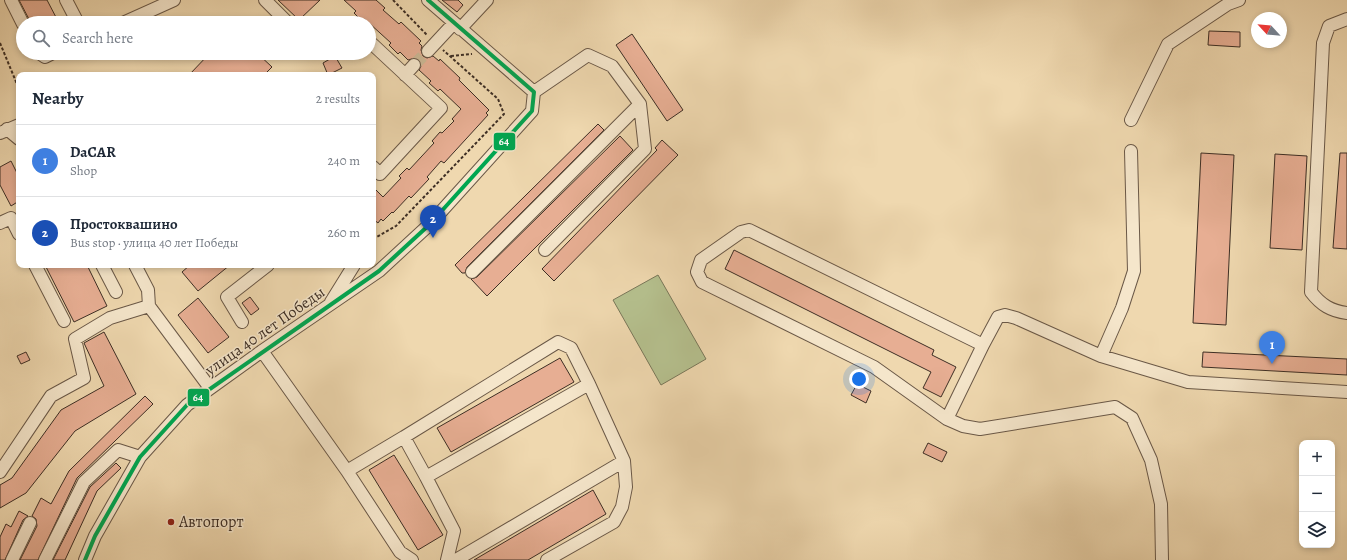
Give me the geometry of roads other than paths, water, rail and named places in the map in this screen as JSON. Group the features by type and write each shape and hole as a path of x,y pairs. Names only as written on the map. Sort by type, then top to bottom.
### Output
{"street":[{"path":"11,0 19,16"},
{"path":"66,0 74,16"},
{"path":"139,16 174,0"},
{"path":"265,0 281,16"},
{"path":"428,0 534,92 588,55 612,66 640,104 645,150 545,250"},
{"path":"428,51 487,0"},
{"path":"1131,120 1168,44 1228,4 1239,0"},
{"path":"1347,18 1329,26 1323,42 1311,292 1319,302 1335,312 1347,313"},
{"path":"376,47 441,108 380,174 376,171"},
{"path":"405,75 414,65"},
{"name":"улица 40 лет Победы","path":"84,560 95,536 140,457 188,405 262,351 379,271 428,225 532,111 534,92"},
{"path":"472,272 640,104"},
{"path":"4,131 16,126"},
{"path":"4,131 16,137"},
{"path":"1100,356 1122,308 1134,271 1131,151"},
{"path":"0,223 11,218 16,228"},
{"path":"983,345 749,230 741,232 701,260 697,272 702,282 874,367 947,419 963,426 980,429 1115,407 1132,418 1150,460 1162,504 1162,560"},
{"path":"37,268 64,321"},
{"path":"104,268 116,292"},
{"path":"137,268 148,290 150,306 210,388"},
{"path":"242,322 227,297 264,268"},
{"path":"328,307 352,268"},
{"path":"0,472 51,396 84,378 75,339 110,318 150,306"},
{"path":"947,419 998,317 1006,315 1016,318 1100,356 1188,382 1347,392"},
{"path":"347,471 558,342 571,348 589,384 624,462 626,487 622,507 614,522 547,560"},
{"path":"262,351 347,471 400,552 412,560"},
{"path":"426,477 589,384"},
{"path":"404,437 454,531 447,560"},
{"path":"45,560 84,482 118,450 140,457"},
{"path":"456,560 624,462"},
{"path":"12,560 30,523"}],"tunnel":[{"path":"414,65 428,51"}],"place":[{"name":"Простоквашино","path":"433,238"},
{"name":"DaCAR","path":"1272,364"},
{"name":"Автопорт","path":"171,522"}]}
